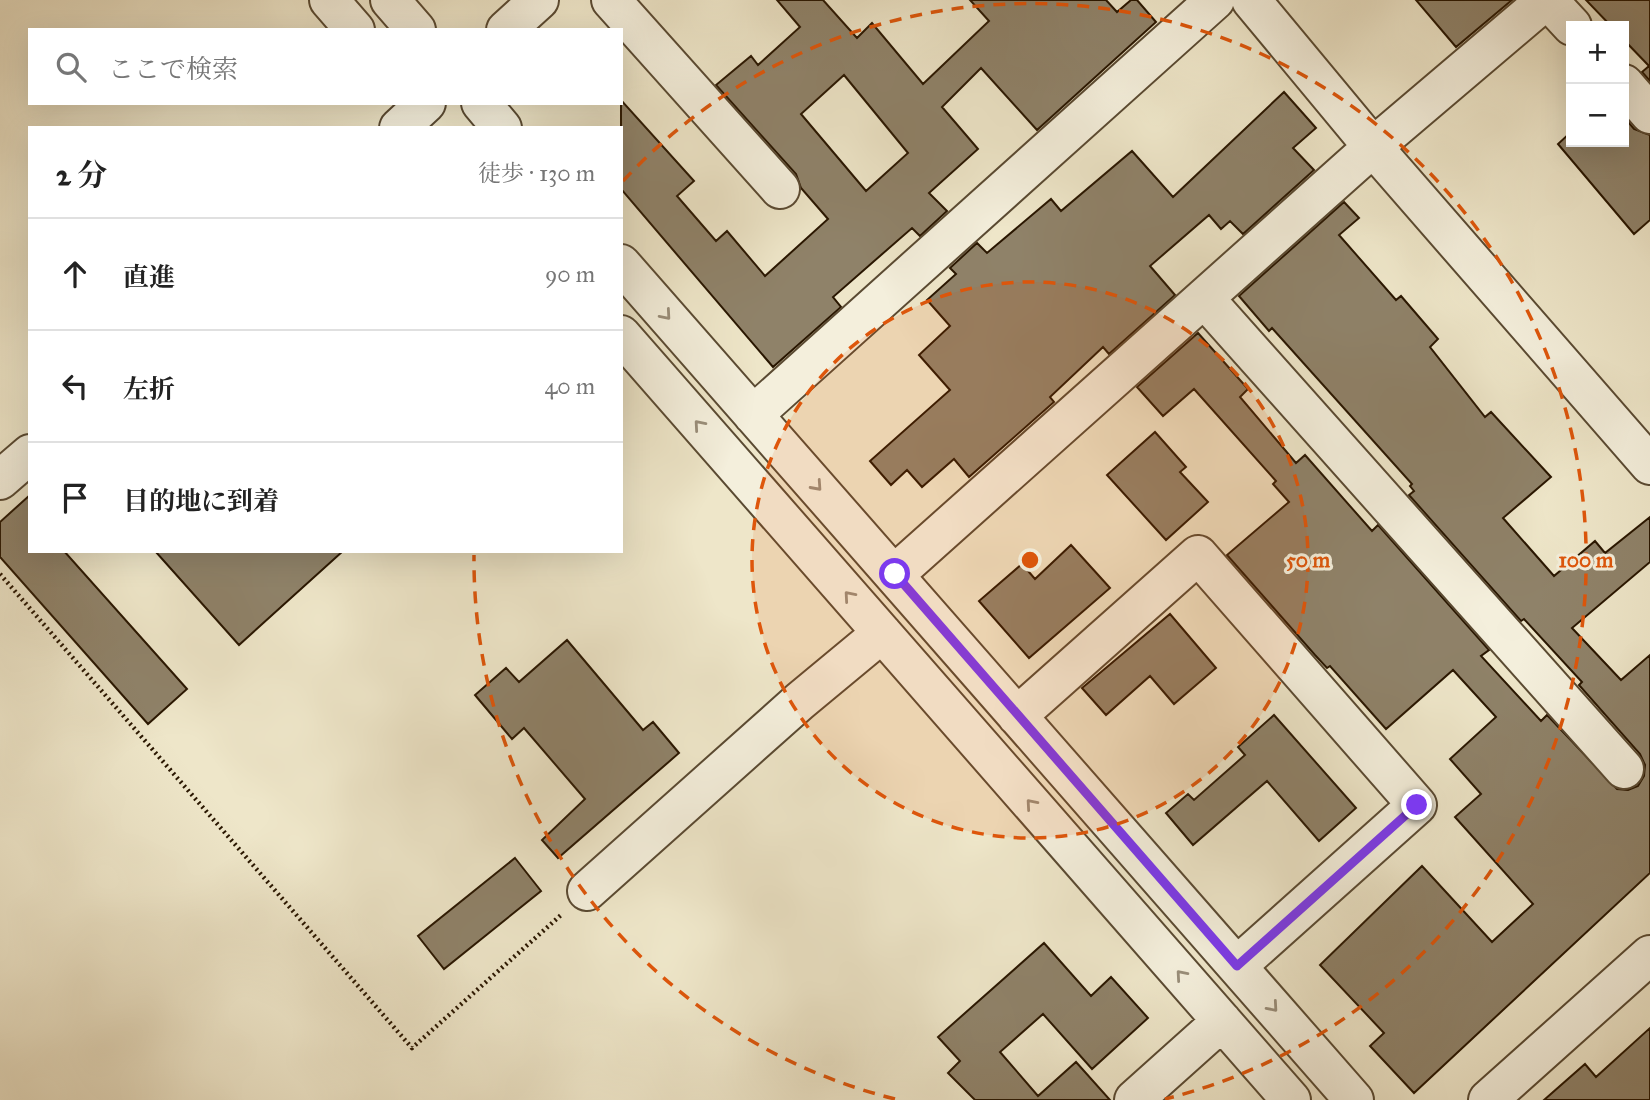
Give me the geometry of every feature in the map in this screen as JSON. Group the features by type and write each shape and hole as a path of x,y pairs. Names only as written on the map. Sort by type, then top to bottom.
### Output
{"street":[{"path":"329,0 353,28"},
{"path":"390,0 414,28"},
{"path":"508,28 539,0"},
{"path":"611,0 780,189"},
{"path":"753,415 1215,0"},
{"path":"1251,0 1373,147 1650,465"},
{"path":"895,574 1373,147 1547,0 1567,21"},
{"path":"1629,90 1650,114"},
{"path":"483,105 500,126"},
{"path":"623,266 1354,1100"},
{"path":"1204,298 1624,769"},
{"path":"623,337 1291,1100"},
{"path":"0,480 28,456"},
{"path":"1017,716 1198,555 1417,805 1237,966"},
{"path":"587,891 800,701 882,633"},
{"path":"1488,1100 1650,954"},
{"path":"1134,1100 1222,1021"}],"path":[{"path":"0,574 412,1048 587,891"}],"building":[{"path":"777,0 823,0 857,38 872,23 923,84 989,21 970,0 1106,0 1117,12 1131,0 1137,0 1156,22 1037,130 981,68 942,107 978,149 929,193 947,211 920,236 912,228 833,297 841,307 773,367 623,191 623,102 694,181 677,196 716,241 727,231 765,276 828,219 801,188 796,174 716,85 751,56 758,65 800,27","holes":["844,75 908,153 866,191 801,114"]},
{"path":"1416,0 1512,0 1456,47"},
{"path":"1586,0 1650,0 1650,81 1642,72 1649,66 1629,45 1629,21 1606,21"},
{"path":"1284,92 1316,128 1293,148 1314,170 1243,234 1230,221 1221,229 1209,215 1150,266 1175,295 1109,354 1103,347 1050,397 1054,402 969,477 954,459 922,487 907,470 891,485 870,461 950,390 919,355 950,326 927,300 956,274 950,268 977,243 987,253 1051,199 1061,211 1132,151 1173,197"},
{"path":"1629,123 1634,129 1650,135 1650,220 1634,234 1558,144 1566,137 1566,147 1629,147"},
{"path":"1344,202 1359,218 1339,235 1396,300 1401,296 1438,339 1430,347 1485,417 1491,412 1551,477 1503,518 1554,576 1595,541 1605,553 1650,517 1650,562 1572,628 1621,680 1650,655 1650,873 1414,1093 1370,1046 1384,1033 1320,965 1422,866 1492,942 1533,904 1455,817 1481,794 1450,759 1496,717 1453,670 1386,729 1330,666 1327,668 1315,655 1227,555 1289,502 1273,484 1276,481 1194,389 1163,416 1137,387 1198,333 1248,389 1240,397 1296,463 1305,455 1372,531 1378,525 1489,650 1481,656 1541,721 1547,715 1617,789 1628,790 1638,786 1644,776 1645,765 1640,754 1579,685 1582,682 1524,619 1521,621 1409,495 1414,491 1410,486 1412,484 1272,328 1269,331 1239,296"},
{"path":"1155,432 1186,467 1180,472 1208,502 1166,540 1107,475"},
{"path":"28,497 28,553 66,553 187,689 148,724 0,557 0,522"},
{"path":"1071,545 1110,588 1029,658 979,601 1022,564 1035,579"},
{"path":"157,553 341,553 239,645"},
{"path":"1170,614 1216,668 1174,704 1150,676 1106,715 1082,688"},
{"path":"567,640 643,730 653,722 679,753 558,858 542,840 585,799 524,728 512,739 475,695 506,668 519,682"},
{"path":"1274,715 1356,808 1319,841 1267,781 1193,845 1166,813 1188,794 1194,800 1245,755 1238,747"},
{"path":"515,858 541,891 444,969 418,936"},
{"path":"1044,943 1091,996 1111,977 1148,1018 1092,1069 1043,1014 1000,1052 1038,1096 1076,1062 1110,1100 975,1100 948,1073 960,1061 938,1037"},
{"path":"1650,1028 1650,1100 1544,1100 1585,1064 1596,1077"}],"route":[{"path":"895,574 1237,966 1417,805"}]}
